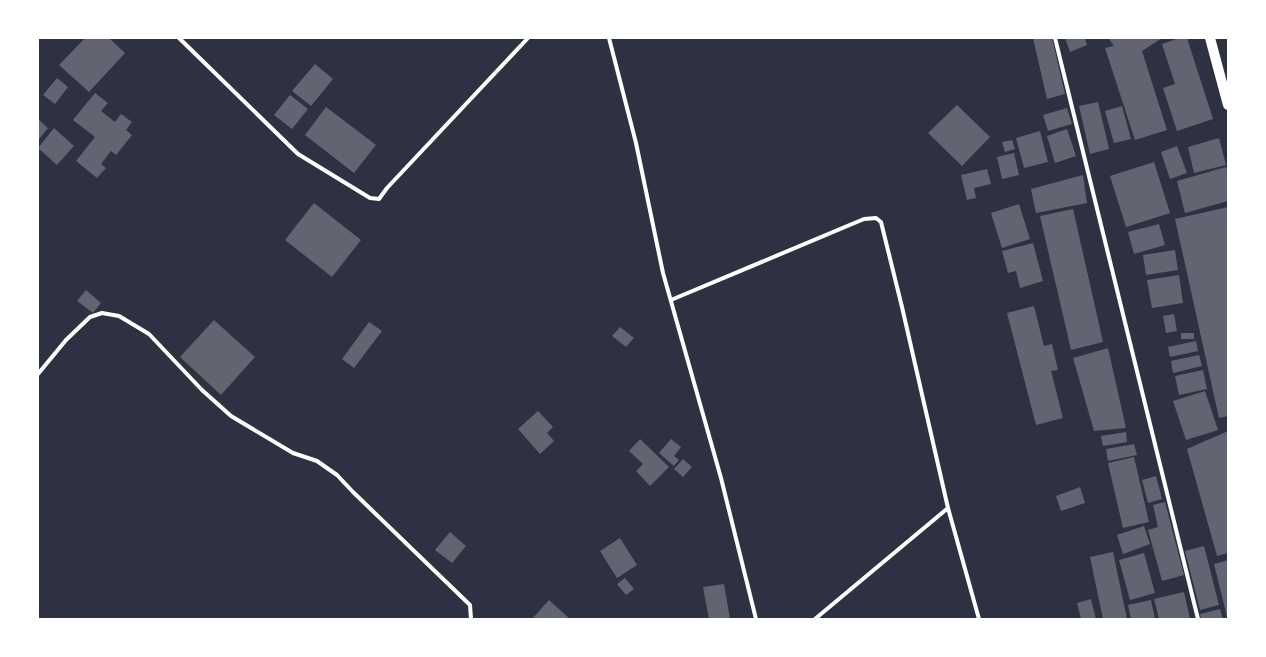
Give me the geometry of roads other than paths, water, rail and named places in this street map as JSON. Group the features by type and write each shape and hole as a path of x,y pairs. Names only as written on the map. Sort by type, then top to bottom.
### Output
{"main road":[{"path":"1210,38 1228,105"}],"street":[{"path":"179,38 298,154 370,198 379,199 387,188 528,38"},
{"path":"609,38 636,143 663,273 721,478 756,619"},
{"path":"1055,38 1198,619"},
{"path":"670,300 864,218 876,218 881,222 948,508 979,619"},
{"path":"38,374 66,340 90,316 102,313 119,316 149,334 202,390 231,416 293,453 318,461 337,475 470,605 471,619"},
{"path":"815,619 948,508"}]}
